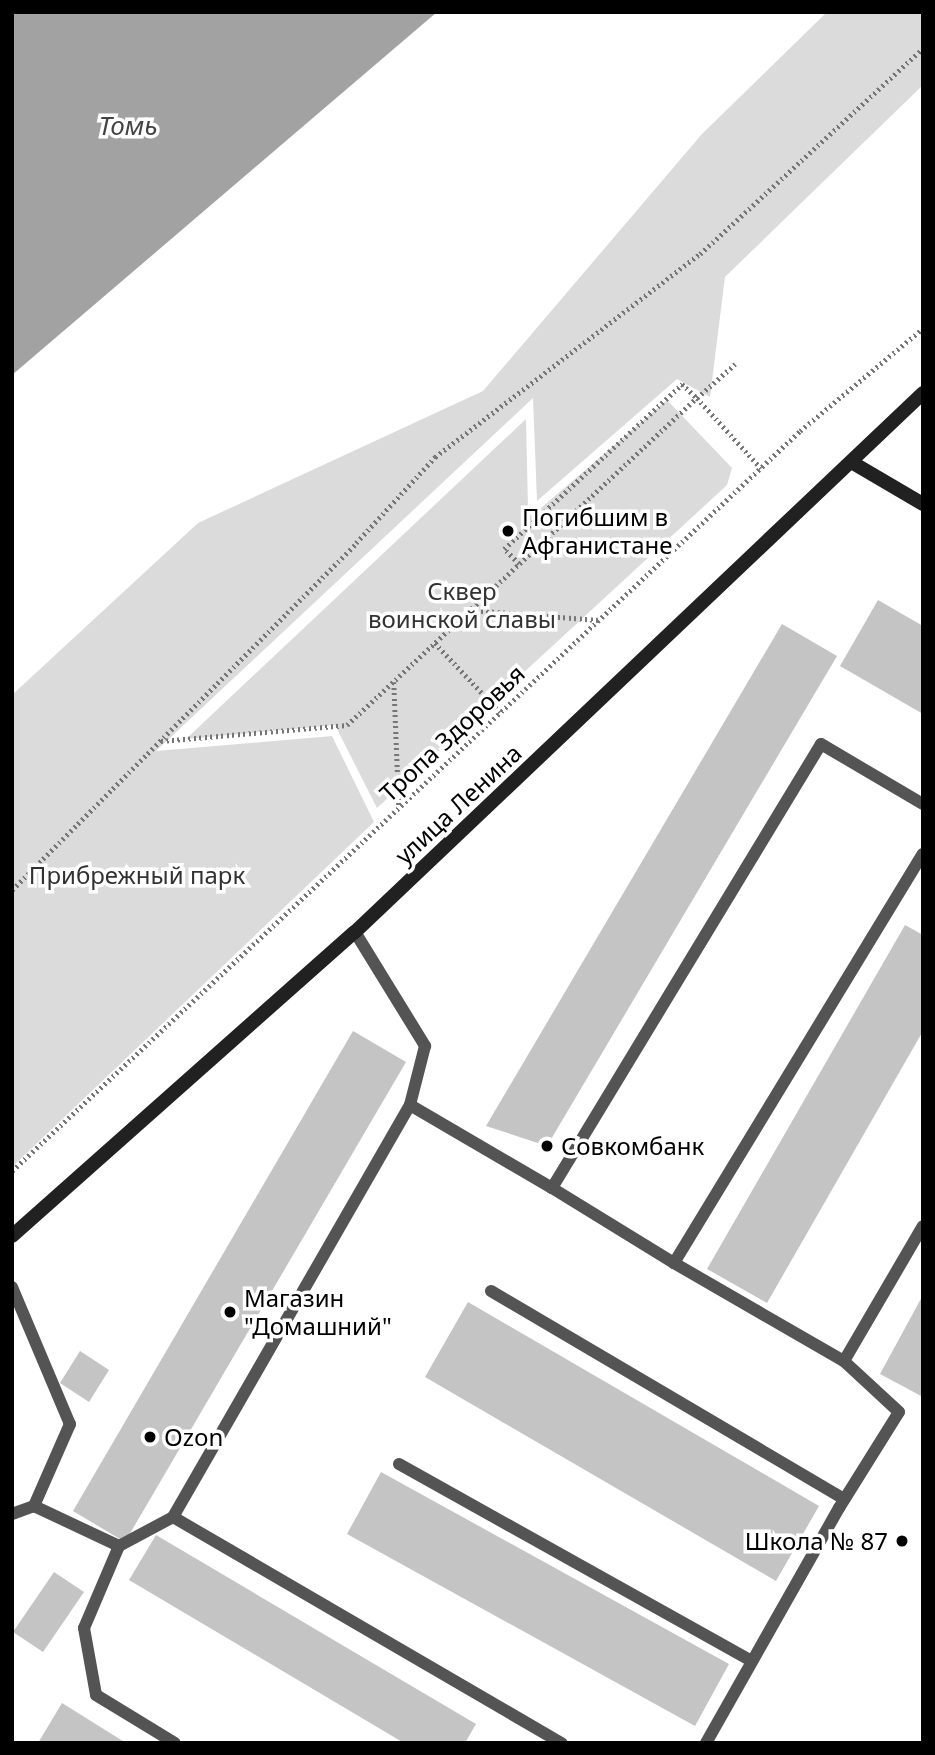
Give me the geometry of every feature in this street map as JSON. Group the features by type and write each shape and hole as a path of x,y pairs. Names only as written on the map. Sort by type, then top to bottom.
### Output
{"street":[{"name":"улица Ленина","path":"12,1236 355,932 853,463 923,393"},
{"path":"853,463 923,504"}],"lane":[{"path":"552,1188 821,744 923,804"},
{"path":"674,1263 923,854"},
{"path":"175,1743 96,1695 84,1628 120,1546 173,1517 410,1105 425,1046 355,932"},
{"path":"410,1105 674,1263 844,1360 899,1412 844,1499 706,1743"},
{"path":"844,1360 923,1226"},
{"path":"12,1287 70,1424 34,1506"},
{"path":"491,1290 844,1499"},
{"path":"400,1464 752,1661"},
{"path":"12,1514 34,1506 120,1546"},
{"path":"173,1517 562,1743"}],"path":[{"path":"12,890 435,457 700,254 923,48"},
{"name":"Тропа Здоровья","path":"12,1171 761,468 923,328"},
{"path":"160,741 347,725 735,364"},
{"path":"519,564 504,549 682,384 761,468"},
{"path":"469,610 599,620"},
{"path":"435,643 500,712"},
{"path":"394,681 399,805"}],"green space":[{"name":"Прибрежный парк","path":"827,12 923,12 923,85 725,277 710,397 677,379 537,501 533,398 156,751 332,736 374,822 12,1167 12,695 198,523 483,391 702,134"},
{"name":"Сквер воинской славы","path":"667,400 732,468 727,485 377,808 335,725 186,739 526,419 528,508 534,514"}],"water":[{"name":"Томь","path":"12,12 437,12 12,375"}],"building":[{"path":"878,600 923,626 923,714 840,666"},
{"path":"782,624 837,656 547,1146 486,1126"},
{"path":"905,925 923,935 923,1031 767,1303 707,1269"},
{"path":"353,1031 406,1062 125,1542 73,1511"},
{"path":"923,1295 923,1397 880,1374"},
{"path":"468,1302 819,1506 776,1581 425,1377"},
{"path":"80,1351 109,1370 89,1402 60,1383"},
{"path":"381,1472 729,1664 695,1726 347,1534"},
{"path":"156,1535 476,1724 465,1743 404,1743 129,1580"},
{"path":"54,1572 84,1592 43,1652 13,1632"},
{"path":"62,1703 126,1743 38,1743"}],"place":[{"name":"Погибшим в Афганистане","path":"508,531"},
{"name":"Совкомбанк","path":"547,1146"},
{"name":"Магазин \"Домашний\"","path":"230,1312"},
{"name":"Ozon","path":"150,1437"},
{"name":"Школа № 87","path":"902,1541"}]}
